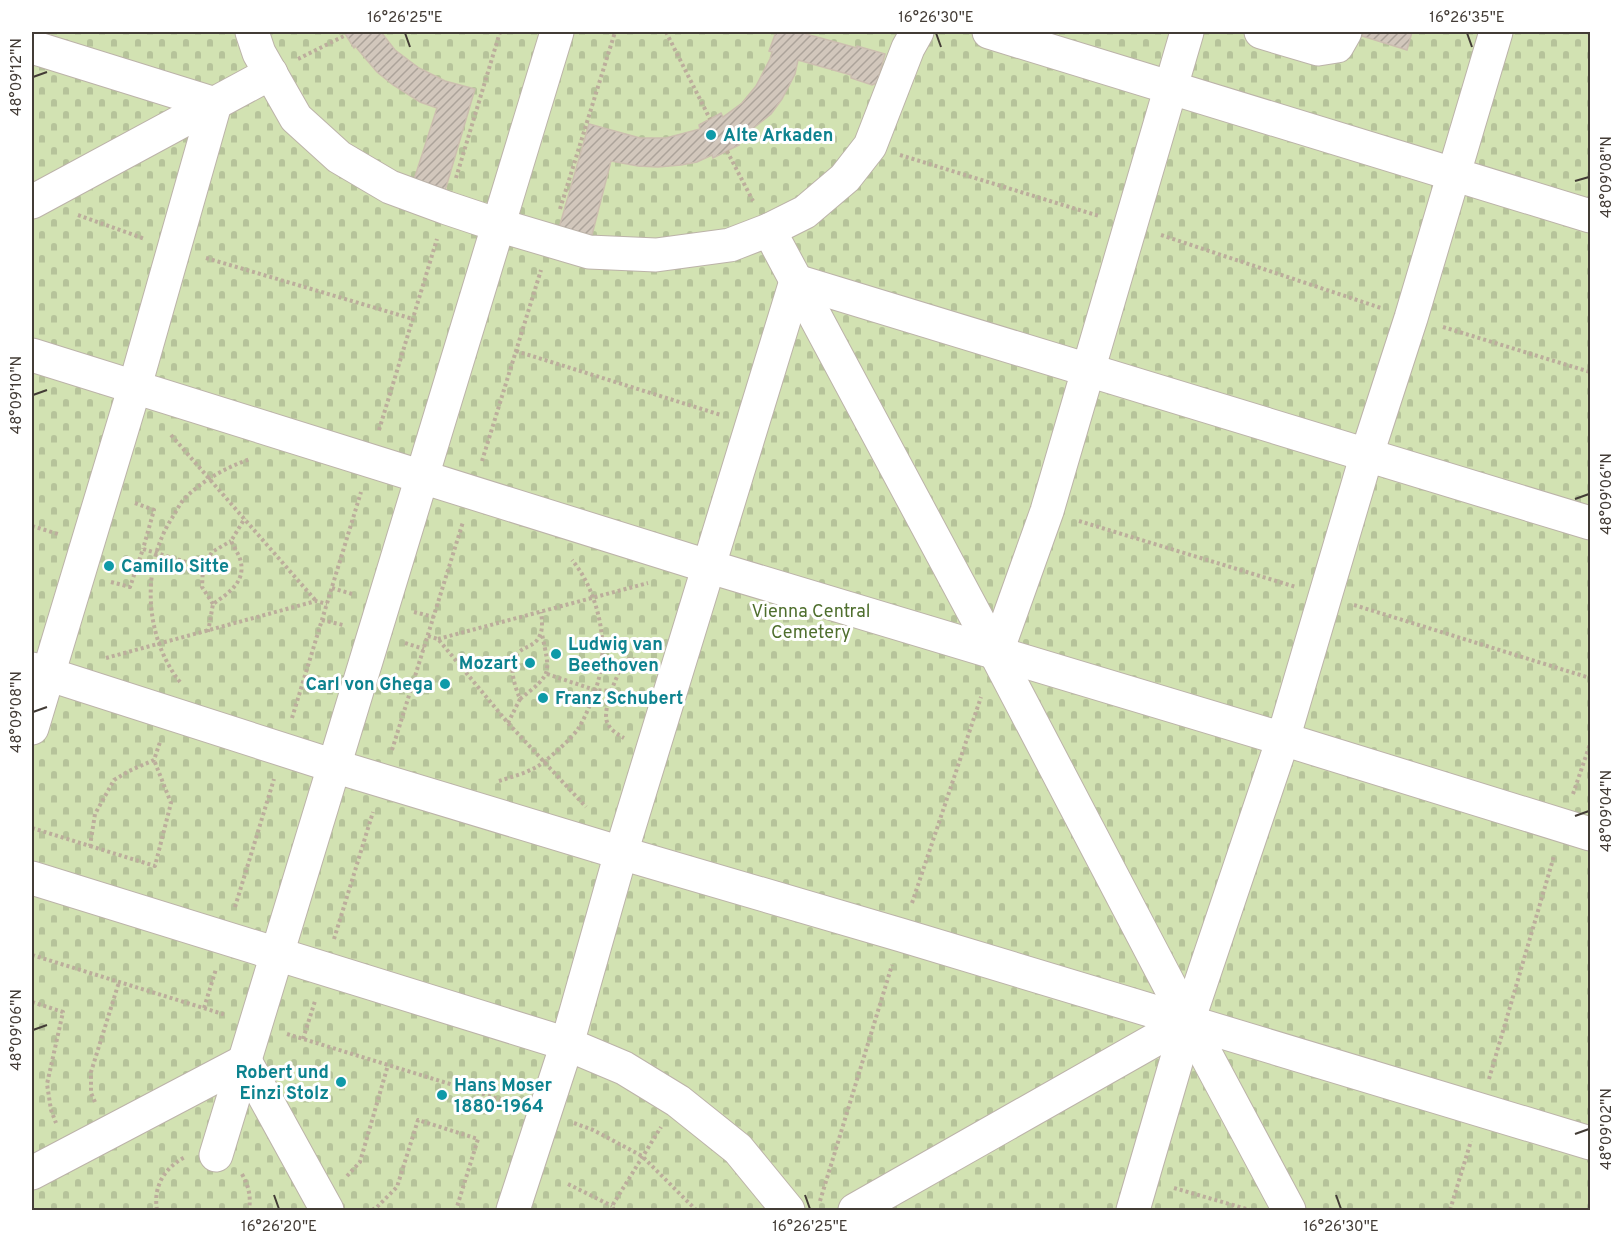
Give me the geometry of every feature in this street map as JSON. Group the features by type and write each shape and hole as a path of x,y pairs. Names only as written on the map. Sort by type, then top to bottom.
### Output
{"street":[{"path":"252,32 259,53 296,118 339,157 390,187 498,225 589,252 656,255 730,245 769,231 805,212 845,178 870,146 908,48 917,32"},
{"path":"216,1155 557,32"},
{"path":"989,32 1590,216"},
{"path":"996,654 1047,511 1187,32"},
{"path":"1261,32 1318,49 1336,46 1345,32"},
{"path":"1133,1210 1188,1021 1283,739 1366,454 1411,318 1496,32"},
{"path":"32,47 215,104"},
{"path":"33,201 271,73"},
{"path":"32,728 40,672 78,573 103,492 215,104"},
{"path":"769,231 996,654 1289,1210"},
{"path":"796,281 1590,523"},
{"path":"513,1210 567,1044 621,853 796,281"},
{"path":"32,355 707,567 1577,829"},
{"path":"40,672 176,699 283,749 334,766 1590,1143"},
{"path":"32,878 567,1044 624,1068 678,1101 738,1149 788,1210"},
{"path":"855,1210 1188,1021"},
{"path":"32,1173 245,1061"},
{"path":"245,1061 322,1201"}],"path":[{"path":"204,1008 500,32"},
{"path":"303,1039 615,32"},
{"path":"666,32 710,119"},
{"path":"271,73 346,35"},
{"path":"870,146 1131,225 1411,318 1590,372"},
{"path":"727,151 769,231"},
{"path":"33,201 174,249 413,319"},
{"path":"516,351 752,424"},
{"path":"171,434 316,601"},
{"path":"32,828 155,866 171,803 154,760 176,699 171,670 159,643 151,606 151,579 157,553 162,533 183,501 209,478 230,466 252,458"},
{"path":"78,573 130,587 143,549 154,510 103,492"},
{"path":"208,632 213,604 202,587 202,567 212,552 231,542 245,518"},
{"path":"213,604 230,593 238,583 241,572 240,559 231,542"},
{"path":"143,549 202,567"},
{"path":"489,785 531,770 544,762 577,731 591,703 602,660 601,634 594,598 581,572 567,555"},
{"path":"428,636 438,639 651,582"},
{"path":"103,659 316,601 327,604"},
{"path":"508,723 520,699 539,684 547,674 548,662 542,633 541,612"},
{"path":"520,699 512,672 513,665 518,653 535,644 542,633"},
{"path":"438,639 508,723 588,809"},
{"path":"654,744 626,740 612,732 606,723 611,691 623,662 629,659 639,659 677,668"},
{"path":"547,674 595,690 611,691"},
{"path":"1450,1210 1480,1110 1577,829 1590,744"},
{"path":"90,846 95,814 114,780 154,760"},
{"path":"109,1133 91,1092 91,1072 119,982"},
{"path":"32,1002 63,1012 47,1084 51,1110 69,1154"},
{"path":"322,1201 360,1162 388,1065"},
{"path":"568,1184 613,1208 642,1156 678,1101"},
{"path":"544,1113 592,1130 642,1156 696,1210"},
{"path":"372,1210 397,1187 418,1120 478,1138 456,1210"},
{"path":"1142,1179 1250,1210"}],"green space":[{"name":"Vienna Central Cemetery","path":"32,32 1590,32 1590,1210 32,1210"}],"building":[{"path":"344,32 381,32 395,50 419,68 445,81 475,89 444,194 412,186 437,108 420,102 377,72 355,46 354,48"},
{"name":"Alte Arkaden","path":"776,32 806,32 806,34 885,54 877,83 872,85 851,78 851,75 798,60 795,74 782,99 771,114 736,142 739,145 713,158 712,155 697,162 681,165 638,166 611,161 592,235 587,237 559,228 589,124 640,138 666,138 700,129 699,125 721,113 723,117 742,103 756,86 770,59 772,52 769,51"},
{"path":"1363,32 1412,32 1407,50 1362,36"}],"place":[{"name":"Alte Arkaden","path":"711,135"},
{"name":"Camillo Sitte","path":"109,566"},
{"name":"Ludwig van Beethoven","path":"556,654"},
{"name":"Mozart","path":"530,663"},
{"name":"Carl von Ghega","path":"445,684"},
{"name":"Franz Schubert","path":"543,698"},
{"name":"Robert und Einzi Stolz","path":"341,1082"},
{"name":"Hans Moser 1880-1964","path":"442,1095"}]}
